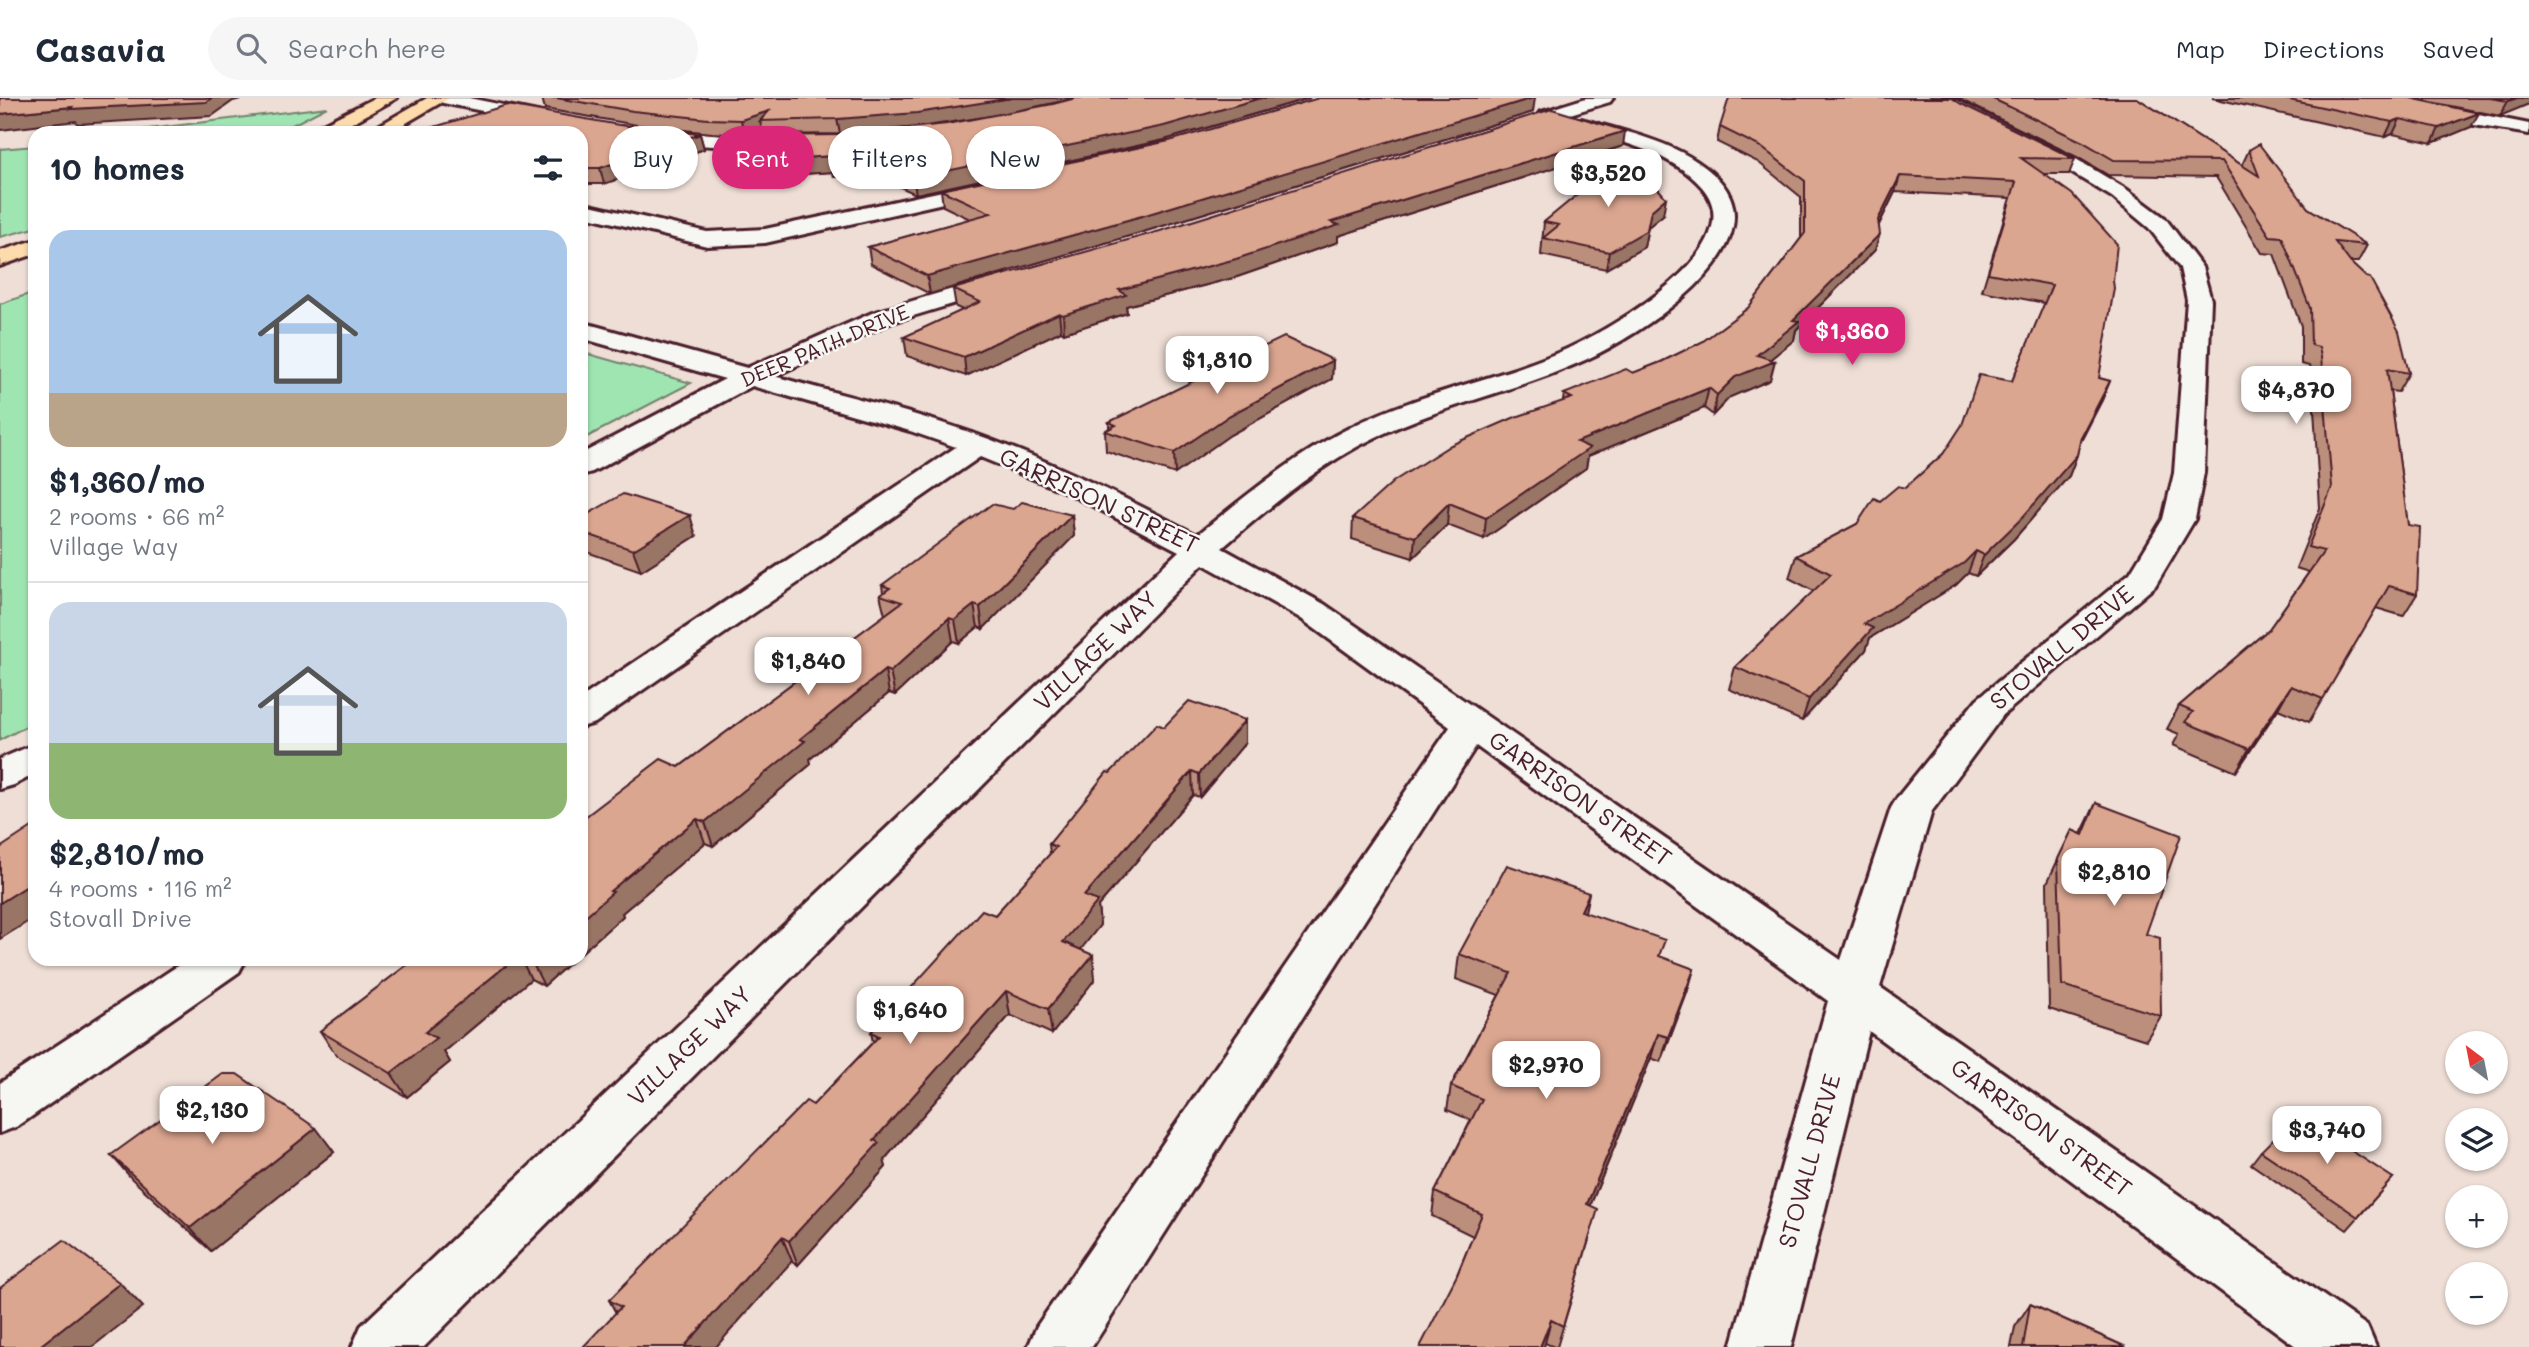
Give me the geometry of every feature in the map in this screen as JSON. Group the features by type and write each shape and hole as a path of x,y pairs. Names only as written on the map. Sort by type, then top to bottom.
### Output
{"main road":[{"path":"334,126 388,98"},
{"path":"388,126 442,98"},
{"path":"0,259 28,249"}],"street":[{"path":"442,98 568,122"},
{"path":"1523,124 1604,98"},
{"name":"STOVALL DRIVE","path":"1761,1347 1854,994 1912,808 1990,707 2143,579 2179,519 2189,473 2199,300 2191,267 2157,223 2119,192 2070,163 1964,113 1940,98"},
{"path":"2375,98 2474,120 2529,128"},
{"name":"VILLAGE WAY","path":"382,1347 1200,549 1291,474 1364,432 1429,404 1576,354 1620,331 1680,288 1705,264 1724,231 1723,206 1714,187 1692,169 1653,149 1549,115"},
{"path":"588,211 708,239 754,236 978,189"},
{"name":"DEER PATH DRIVE","path":"588,462 747,378 881,318 1024,276"},
{"name":"GARRISON STREET","path":"588,332 920,425 978,444 1079,487 1200,549 1312,611 1854,994 2346,1347"},
{"path":"588,710 978,444"},
{"path":"1058,1347 1472,723"},
{"path":"0,776 28,761"},
{"path":"0,1111 213,966"}],"green space":[{"path":"327,107 290,126 173,126"},
{"path":"28,147 28,230 0,237 0,149"},
{"path":"28,294 28,726 0,740 0,304"},
{"path":"588,354 691,383 588,436"}],"building":[{"path":"0,98 212,98 206,102 70,109 72,107 0,114"},
{"path":"556,98 1012,98 917,113 760,121 769,111 741,120 708,119 633,111"},
{"path":"1076,98 1261,98 1164,126 1065,147 1065,126 966,126 966,167 952,170 952,126 928,126"},
{"path":"1319,98 1533,98 1142,216 927,276 868,247 991,213 941,190 966,185 966,189 1065,189 1065,163 1169,141"},
{"path":"1729,98 1952,98 2075,159 2021,158 2072,194 2117,244 2114,288 2099,378 2110,381 2081,437 2077,455 2022,518 1984,555 1976,551 1964,563 1864,624 1873,628 1809,699 1735,667 1831,574 1796,556 1857,524 1874,498 1880,501 1898,486 1905,488 1943,454 1962,425 1979,375 2012,381 2052,285 1988,273 2016,182 1900,176 1878,220 1880,234 1793,320 1799,321 1757,355 1775,361 1735,377 1717,395 1709,388 1577,442 1590,448 1486,518 1449,503 1415,537 1353,518 1394,481 1451,445 1513,418 1572,398 1564,394 1626,369 1633,373 1661,362 1702,342 1748,308 1805,233 1805,181 1761,147 1720,127"},
{"path":"1991,98 2137,98 2259,176 2249,150 2259,144 2308,208 2367,245 2335,242 2350,262 2370,278 2399,331 2409,373 2387,369 2408,525 2420,527 2417,594 2389,586 2323,699 2291,686 2249,749 2185,722 2193,712 2179,706 2269,629 2324,551 2308,547 2332,487 2321,357 2319,347 2311,345 2310,308 2282,237 2270,236 2222,161 2114,160 2083,142"},
{"path":"2280,98 2410,98 2479,113 2439,128 2400,119 2392,122"},
{"path":"2490,98 2517,98 2508,101"},
{"path":"507,105 628,126 609,126 609,165 588,168 588,126 438,126"},
{"path":"1552,109 1625,131 1331,222 1339,225 1236,259 1119,290 1126,295 1063,315 1059,313 964,357 904,337 980,302 953,289 1160,231"},
{"path":"814,135 828,135 828,156 814,157"},
{"path":"1628,153 1666,198 1651,211 1647,230 1609,252 1543,238 1559,225 1544,222"},
{"path":"1284,337 1333,360 1230,415 1174,453 1105,431 1116,425 1109,422"},
{"path":"623,494 690,515 633,550 588,534 588,514"},
{"path":"1022,502 1072,515 980,607 974,605 955,620 949,618 890,672 885,670 800,739 805,741 705,822 697,819 610,891 613,892 588,914 588,815 661,759 679,767 902,602 880,595 890,588 882,585 992,504 1013,509"},
{"path":"1189,701 1245,720 1199,774 1192,771 1084,896 1098,901 1063,942 1093,955 1048,1009 1006,991 874,1140 879,1143 789,1241 782,1237 684,1347 583,1347 621,1307 609,1300 806,1101 813,1105 879,1036 871,1032 982,910 995,915 1056,847 1049,844 1107,772 1110,773 1157,724 1164,727"},
{"path":"2096,803 2181,835 2146,934 2160,938 2161,1016 2062,985 2058,859 2072,830 2083,835"},
{"path":"28,830 28,885 0,903 0,848"},
{"path":"1507,865 1589,893 1581,911 1665,940 1659,956 1694,969 1668,1037 1658,1034 1587,1204 1598,1209 1563,1326 1551,1320 1540,1347 1420,1347 1457,1275 1482,1214 1435,1192 1482,1099 1451,1086 1511,973 1459,954"},
{"path":"406,966 505,966 425,1032 436,1038 391,1073 320,1031"},
{"path":"223,1074 237,1074 316,1128 190,1228 111,1155"},
{"path":"2297,1115 2393,1178 2358,1217 2261,1151"},
{"path":"64,1240 120,1283 41,1345 43,1347 0,1347 0,1288"},
{"path":"2030,1304 2126,1347 2023,1347"}]}
